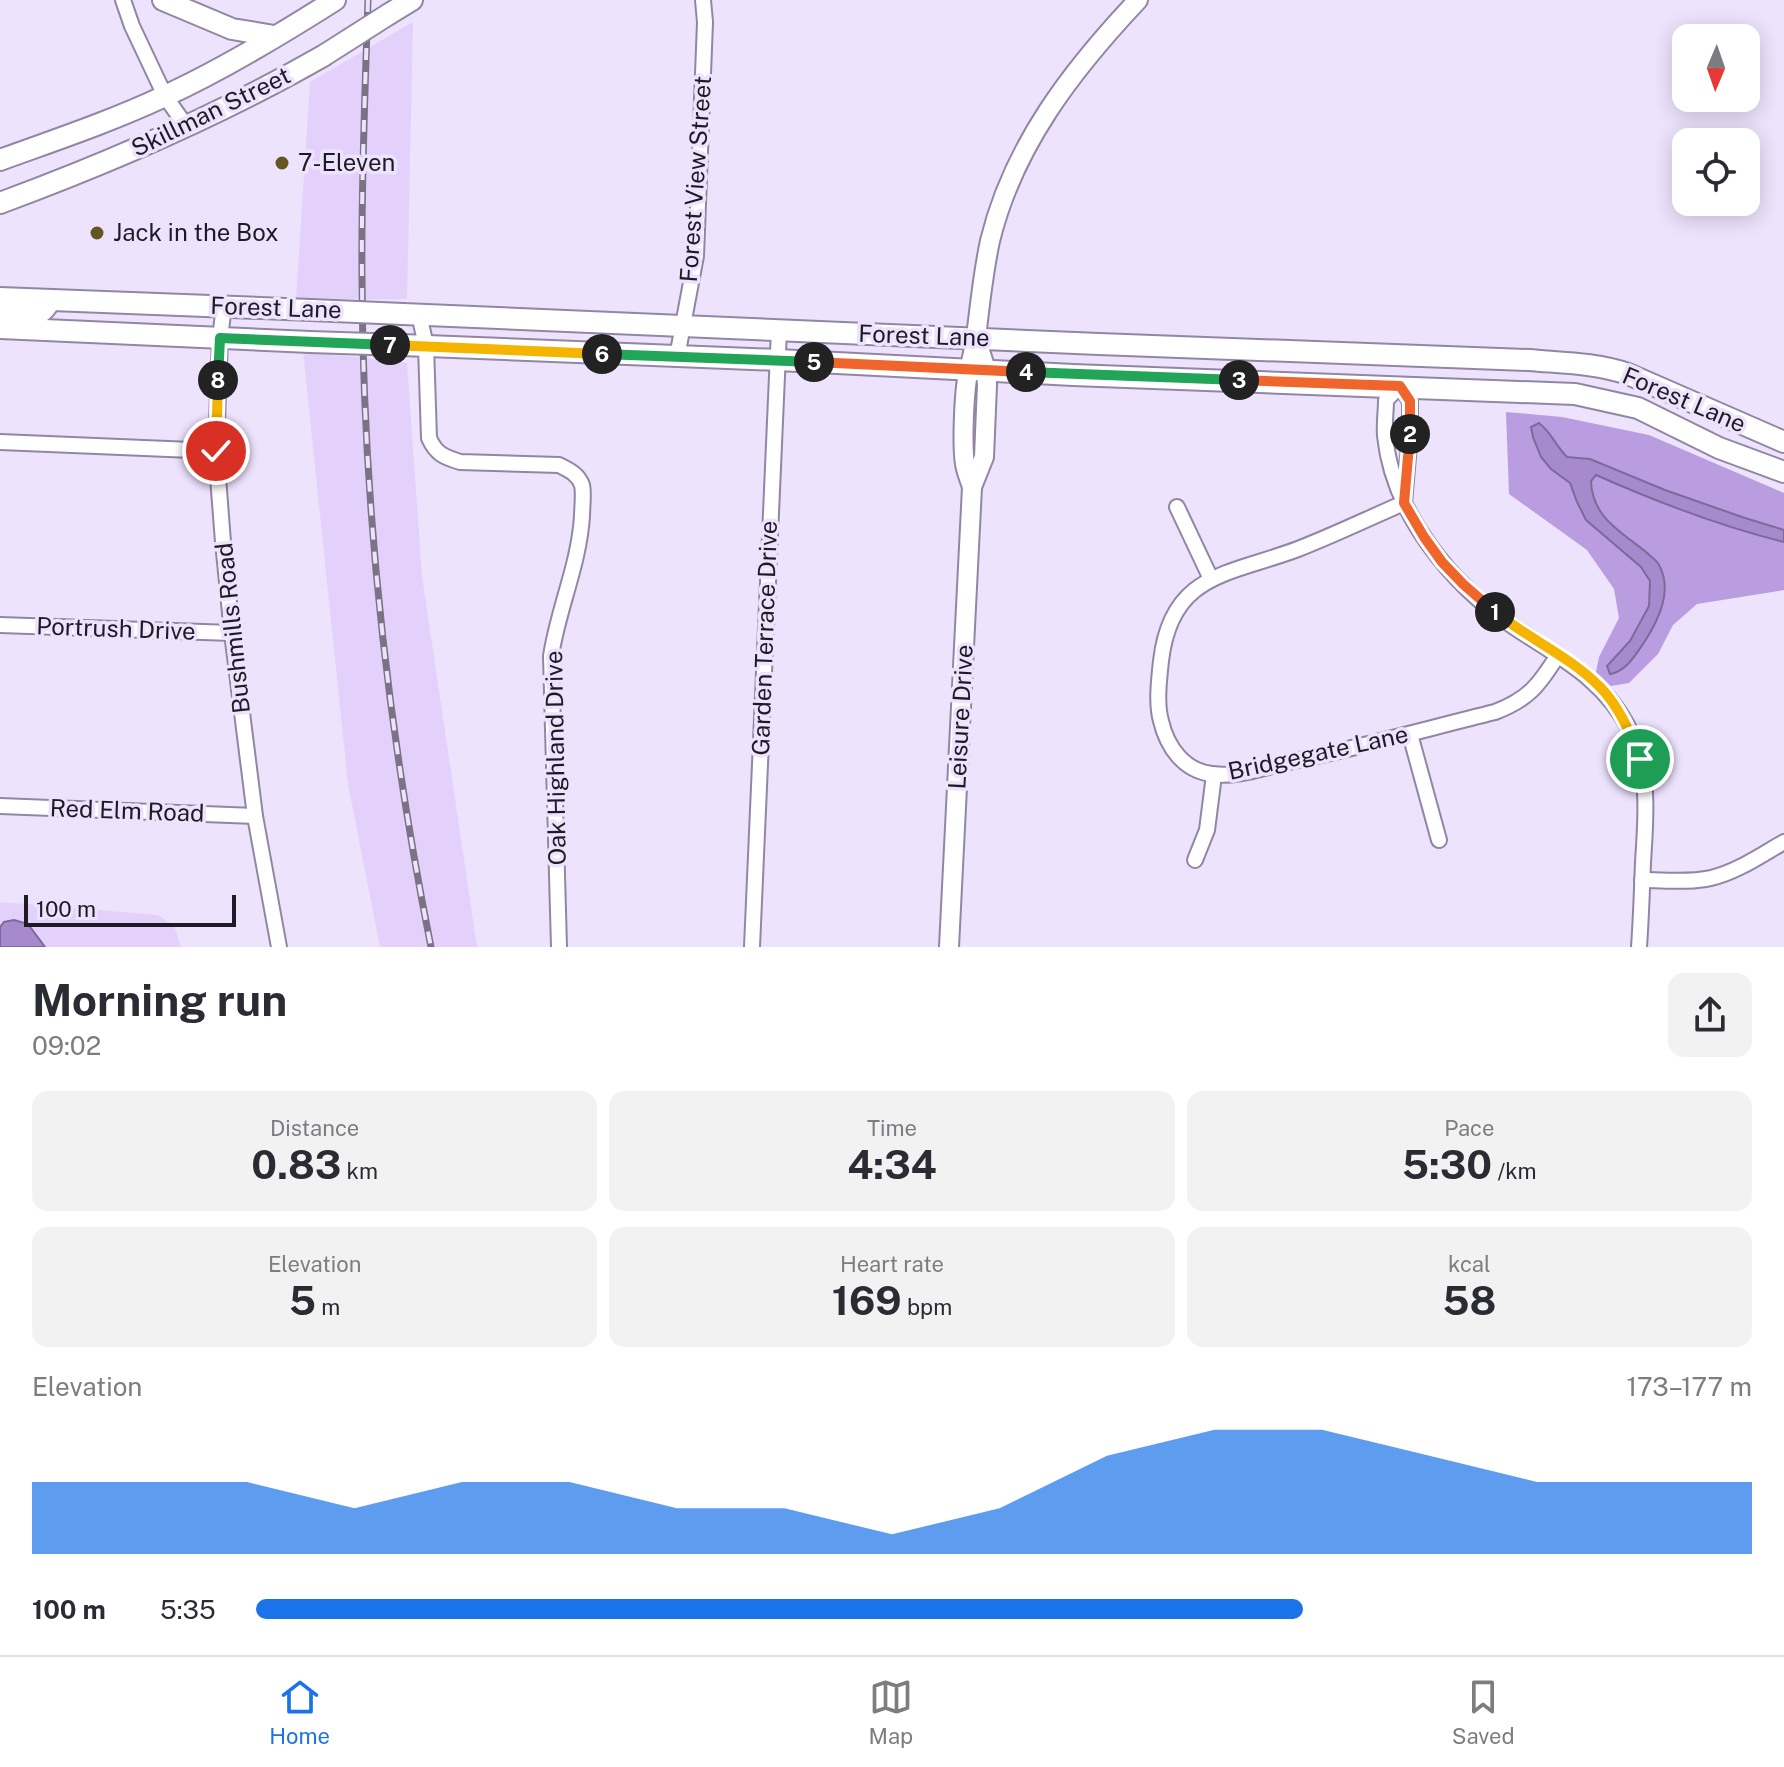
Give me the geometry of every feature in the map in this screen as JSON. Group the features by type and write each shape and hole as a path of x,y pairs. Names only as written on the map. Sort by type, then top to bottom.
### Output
{"main road":[{"path":"163,0 232,29 274,36"},
{"name":"Skillman Street","path":"0,203 124,155 278,82 412,0"},
{"name":"Skillman Street","path":"0,160 165,96 246,54 328,4"},
{"name":"Forest Lane","path":"0,298 1529,360 1609,368 1628,374 1784,442"},
{"path":"0,314 37,316 46,310 50,300"},
{"name":"Forest Lane","path":"0,328 1575,394 1638,408 1719,448 1784,472"},
{"path":"1400,386 1404,356"},
{"path":"1638,408 1655,402 1692,418 1702,419 1714,412"}],"street":[{"path":"123,0 165,96 186,126"},
{"name":"Forest View Street","path":"677,357 696,256 705,22 703,0"},
{"name":"Leisure Drive","path":"949,947 972,487 984,457 987,385 978,370 976,338 991,240 999,210 1021,157 1044,115 1138,0"},
{"name":"Bushmills Road","path":"224,306 216,451 232,633 255,816 279,947"},
{"name":"Oak Highland Drive","path":"411,314 426,346 429,438 433,448 460,462 559,465 573,472 582,484 581,536 551,656 559,947"},
{"name":"Garden Terrace Drive","path":"752,947 779,330"},
{"path":"1404,503 1410,401 1400,386 1386,400 1385,434 1404,503 1424,537 1463,584 1511,625 1588,676 1603,690 1630,731 1646,785 1639,947"},
{"path":"0,442 216,451"},
{"name":"Bridgegate Lane","path":"1404,503 1302,547 1211,579 1181,603 1170,621 1162,647 1160,718 1170,747 1189,766 1214,775 1237,774 1410,734 1508,707 1534,690 1558,655"},
{"path":"1177,507 1211,579"},
{"name":"Portrush Drive","path":"0,625 232,633"},
{"path":"1410,734 1439,840"},
{"path":"1195,860 1207,830 1214,775"},
{"name":"Red Elm Road","path":"0,806 255,816"},
{"path":"1642,880 1711,878 1736,869 1784,842"}],"shaded area":[{"path":"413,22 407,299 296,300 310,82"},
{"path":"303,351 407,363 422,576 477,947 380,947 348,784"},
{"path":"1506,412 1562,417 1649,435 1784,493 1784,590 1697,604 1673,625 1658,654 1629,683 1611,686 1596,672 1599,657 1619,618 1614,589 1587,550 1509,494"},
{"path":"1539,423 1567,457 1590,459 1665,490 1784,530 1784,542 1688,513 1596,475 1591,481 1593,494 1602,514 1617,530 1657,561 1665,584 1659,614 1645,641 1626,666 1610,674 1607,666 1630,641 1649,606 1650,581 1641,567 1586,520 1570,483 1541,457 1531,427"},
{"path":"0,902 158,915 174,926 181,947 15,947 0,940"},
{"path":"14,920 28,924 45,947 0,947 0,927 4,922"}],"railway":[{"path":"368,0 362,244 367,447 390,698 431,947"}],"place":[{"name":"7-Eleven","path":"282,163"},
{"name":"Jack in the Box","path":"97,233"}],"route":[{"path":"216,451 220,338 1400,386 1410,401 1404,503 1424,537 1442,562 1486,604 1603,690 1630,731 1640,759"}]}
